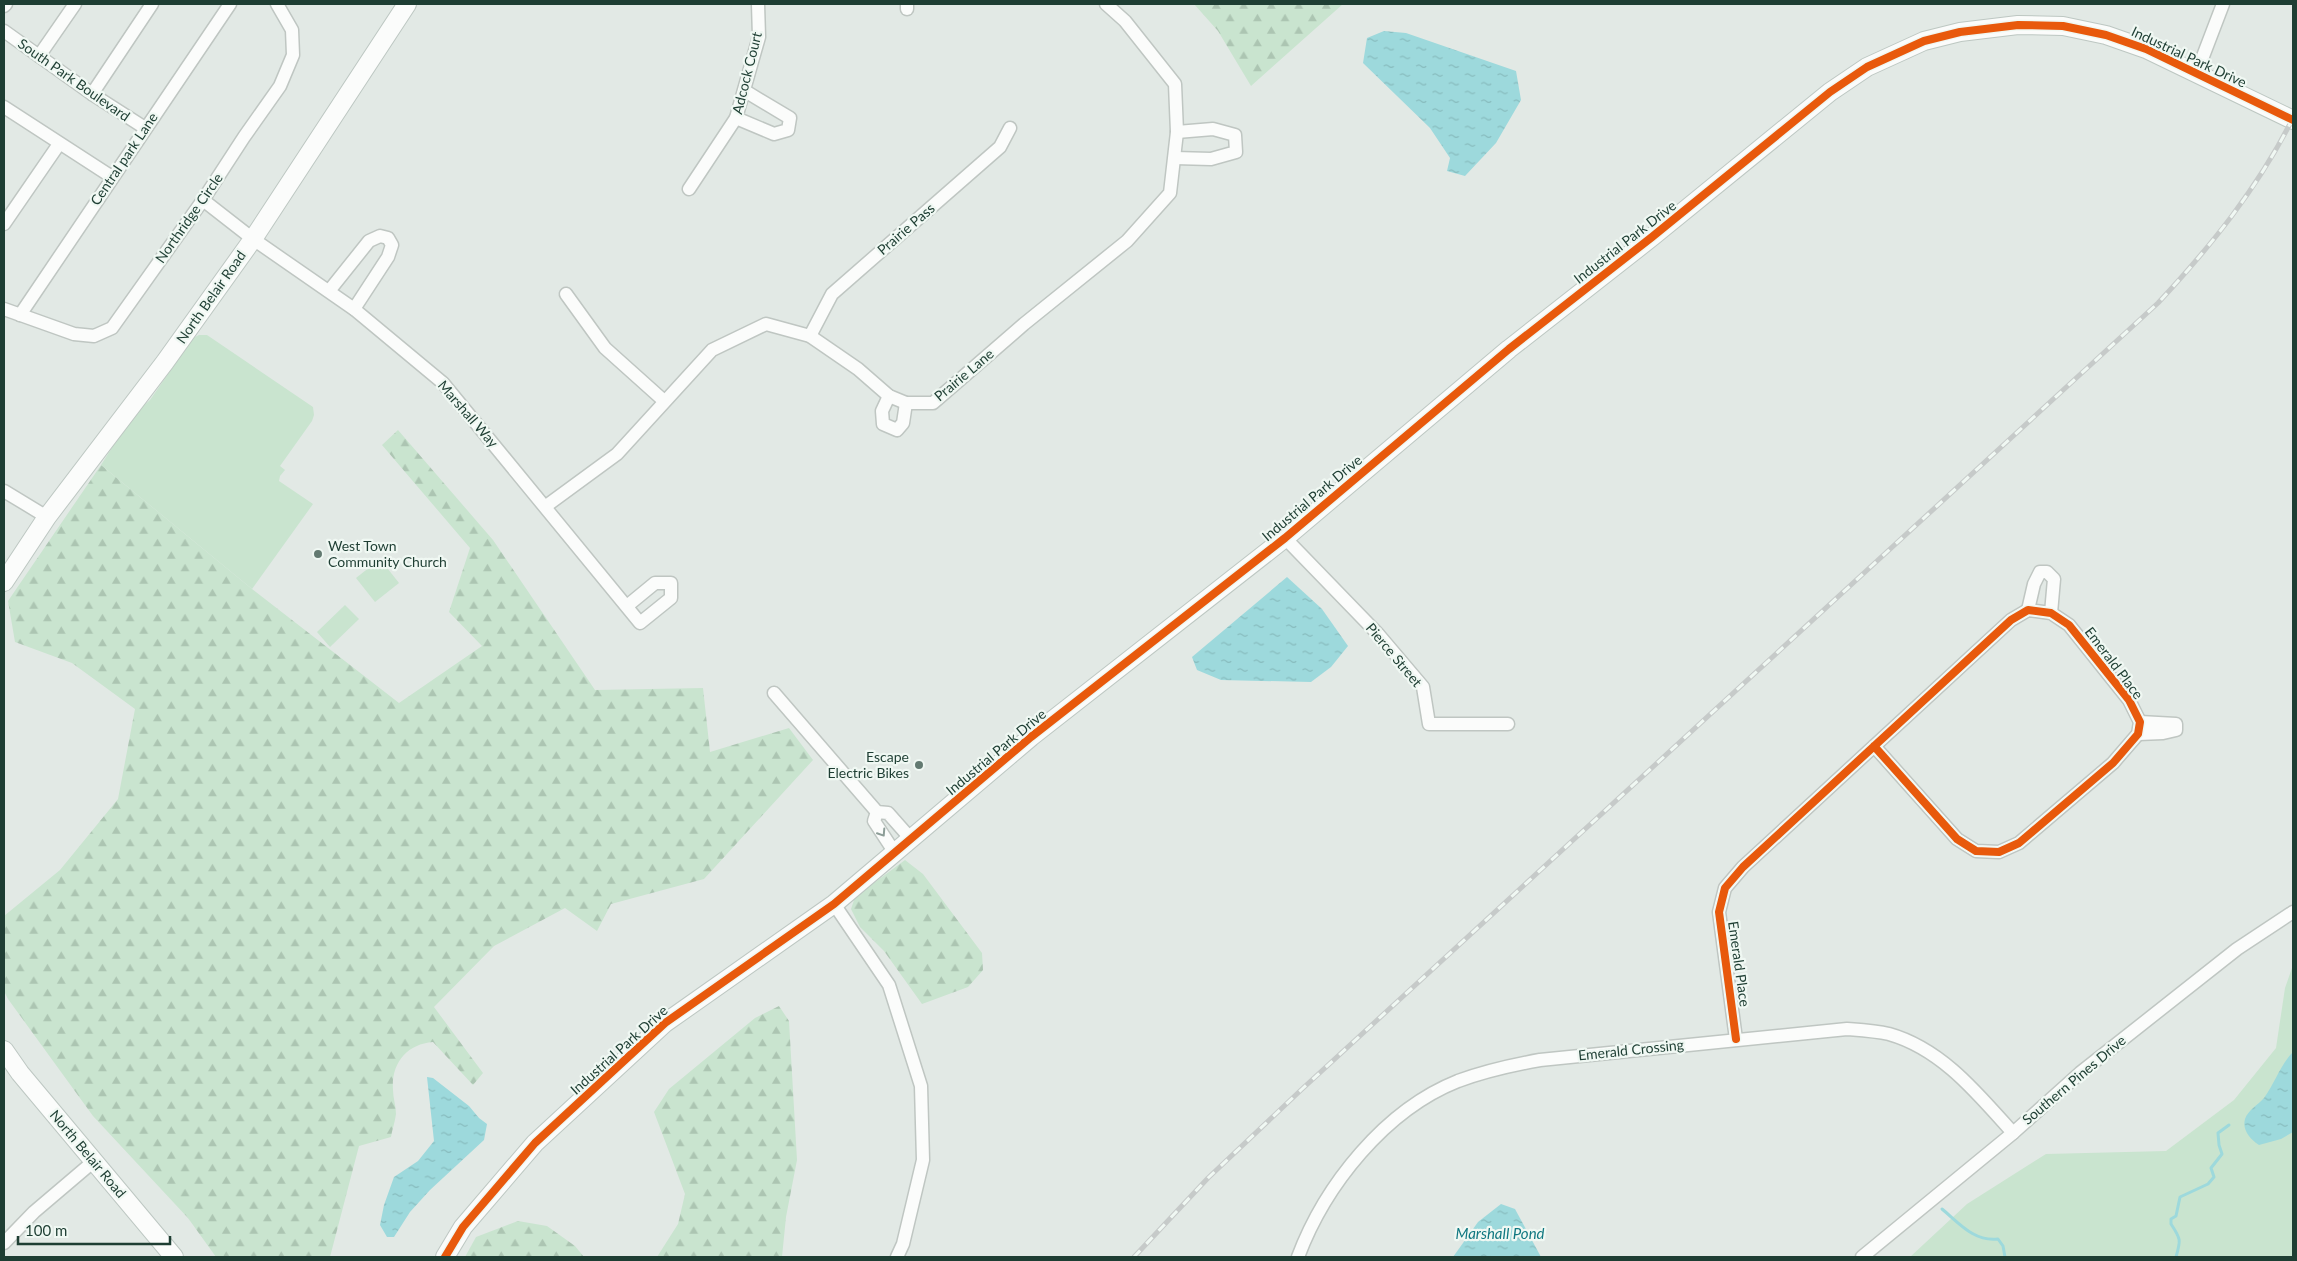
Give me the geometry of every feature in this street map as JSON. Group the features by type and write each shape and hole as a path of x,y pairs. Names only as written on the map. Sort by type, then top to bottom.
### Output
{"street":[{"path":"39,56 75,4"},
{"path":"92,94 152,4"},
{"name":"Central park Lane","path":"20,315 230,4"},
{"name":"Northridge Circle","path":"4,309 74,334 94,336 112,328 203,200 280,86 293,55 292,30 277,4"},
{"name":"North Belair Road","path":"4,582 47,517 165,362 253,238 407,4"},
{"name":"Adcock Court","path":"689,189 736,118 759,37 758,4"},
{"name":"Prairie Lane","path":"546,506 617,454 663,400 712,350 766,324 810,336 858,369 889,396 906,403 933,402 1024,324 1127,241 1170,193 1177,132 1175,84 1125,22 1106,4"},
{"path":"2197,72 2223,4"},
{"name":"Industrial Park Drive","path":"445,1257 463,1227 535,1143 664,1023 834,904 1031,737 1285,538 1509,349 1652,237 1830,92 1875,63 1924,41 1960,32 2018,24 2063,26 2106,35 2146,49 2293,120"},
{"name":"South Park Boulevard","path":"4,31 92,94 145,128"},
{"path":"736,118 774,134 788,130 790,118 745,91"},
{"path":"4,107 112,177"},
{"name":"Prairie Pass","path":"810,336 832,294 1000,147 1010,128"},
{"path":"1175,158 1211,159 1236,152 1235,135 1213,129 1177,132"},
{"path":"4,224 59,144"},
{"name":"Marshall Way","path":"203,200 253,238 354,309 443,383 627,606"},
{"path":"330,291 369,241 380,236 388,238 392,245 388,257 354,309"},
{"path":"566,294 605,348 663,400"},
{"path":"889,396 882,412 883,424 897,430 902,423 906,403"},
{"path":"4,491 47,517"},
{"name":"Pierce Street","path":"1285,538 1378,634 1423,687 1429,724 1508,724"},
{"path":"2028,610 2034,584 2040,572 2047,572 2054,579 2050,613"},
{"name":"Emerald Place","path":"1736,1039 1719,912 1725,888 1743,867 1874,746 2011,620 2028,610 2050,613 2069,625 2129,700 2139,728 2113,763 2019,843 1999,852 1976,851 1956,838 1874,746"},
{"path":"774,693 877,812 888,814 911,839"},
{"path":"877,812 874,821 895,853"},
{"path":"834,904 889,986 921,1086 923,1160 904,1244 897,1257"},
{"name":"Southern Pines Drive","path":"1862,1257 2013,1132 2080,1073 2237,949 2293,912"},
{"name":"Emerald Crossing","path":"1298,1257 1305,1240 1335,1185 1371,1141 1417,1103 1458,1081 1501,1068 1540,1060 1847,1029 1889,1034 1923,1049 1960,1075 2013,1132"},
{"name":"North Belair Road","path":"4,1050 20,1074 174,1257"},
{"path":"4,1243 34,1212 94,1161"}],"green space":[{"path":"1194,4 1343,4 1251,86 1218,31"},
{"path":"199,335 207,335 313,407 314,415 312,421 280,466 285,470 280,476 279,481 313,504 252,589 101,465 132,416 150,400 193,338"},
{"path":"398,430 493,540 595,690 703,688 710,752 789,728 813,760 704,879 611,904 597,931 565,908 494,946 434,1007 483,1073 473,1085 433,1042 408,1051 398,1063 393,1080 396,1114 391,1137 359,1146 330,1257 216,1257 188,1218 93,1116 4,991 4,916 60,870 118,799 135,709 72,663 15,642 8,601 101,465 252,589 399,703 482,646 449,612 470,548 382,445"},
{"path":"380,559 399,583 375,602 356,578"},
{"path":"345,605 359,619 330,647 317,632"},
{"path":"905,860 923,874 982,953 983,970 968,987 922,1004 884,951 860,927 851,909 855,897"},
{"path":"2293,965 2293,1257 1910,1257 1967,1204 2046,1154 2166,1151 2234,1100 2276,1048 2285,988"},
{"path":"779,1006 789,1021 797,1160 786,1217 782,1257 657,1257 678,1224 685,1194 654,1112 669,1089 755,1018"},
{"path":"518,1221 547,1226 575,1246 584,1257 465,1257 476,1237"}],"water":[{"path":"1384,31 1406,33 1516,71 1521,100 1496,143 1465,176 1447,171 1450,158 1430,128 1363,63 1367,38"},
{"path":"1287,577 1322,609 1348,646 1331,667 1311,682 1221,680 1197,670 1192,657"},
{"path":"2293,1052 2293,1132 2281,1139 2259,1145 2248,1134 2244,1123 2246,1116 2264,1098"},
{"path":"427,1077 433,1078 469,1106 487,1124 484,1140 430,1190 410,1212 394,1237 387,1237 380,1225 384,1205 394,1177 418,1161 434,1141"},
{"name":"Marshall Pond","path":"1501,1204 1515,1209 1541,1257 1453,1257 1478,1222"}],"waterway":[{"path":"2176,1257 2179,1240 2171,1224 2171,1219 2176,1216 2180,1197 2208,1184 2214,1177 2211,1168 2222,1154 2218,1133 2229,1125"},
{"path":"1942,1209 1974,1235 1982,1238 1998,1239 2003,1246 2005,1257"}],"railway":[{"path":"1134,1257 1208,1178 1301,1090 2158,303 2197,260 2249,192 2293,118"}],"cycle path":[{"path":"445,1257 463,1227 535,1143 665,1023 834,904 1031,737 1285,538 1509,349 1652,237 1830,92 1867,67 1924,41 1960,32 2018,25 2063,26 2106,35 2146,49 2293,120"},
{"path":"1736,1039 1719,912 1725,888 1743,867 2011,620 2028,610 2051,613 2069,625 2129,700 2140,722 2138,734 2113,763 2019,843 1999,852 1976,851 1957,839 1874,746"}],"place":[{"name":"West Town Community Church","path":"318,554"},
{"name":"Escape Electric Bikes","path":"919,765"}]}
